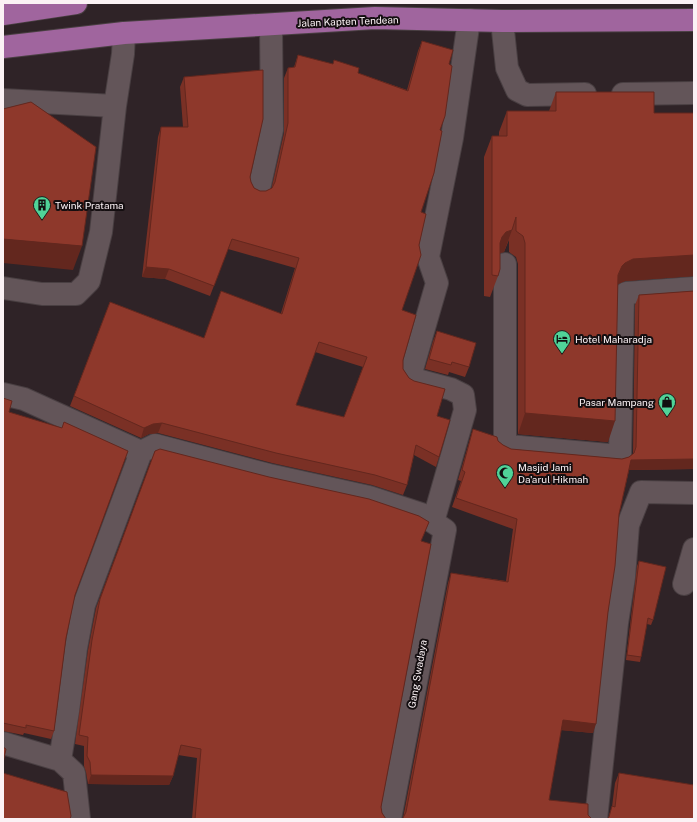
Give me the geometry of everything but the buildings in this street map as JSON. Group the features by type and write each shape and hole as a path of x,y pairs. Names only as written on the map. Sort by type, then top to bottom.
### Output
{"main road":[{"path":"3,14 76,3"},
{"name":"Jalan Kapten Tendean","path":"3,47 124,33 375,18 502,21 694,20"}],"street":[{"name":"Gang Swadaya","path":"390,819 439,526 465,410 463,395 451,389 414,379 411,373 437,283 428,258 452,138 469,20"},
{"path":"502,21 507,68 517,90 527,95 694,93"},
{"path":"259,189 272,130 271,25"},
{"path":"3,288 42,294 76,294 89,281 101,232 115,106 123,54 124,33"},
{"path":"3,100 115,106"},
{"path":"505,264 505,444 509,446 620,456 623,296 626,293 694,288"},
{"path":"3,394 24,399 141,452"},
{"path":"60,760 76,648 84,604 141,452 155,445 270,475 369,497 421,514 439,526"},
{"path":"596,819 617,622 624,577 628,525 641,492 694,493"},
{"path":"684,584 694,550"},
{"path":"3,743 60,760 74,773 79,819"}],"place":[{"name":"Twink Pratama","path":"42,220"},
{"name":"Hotel Maharadja","path":"562,354"},
{"name":"Pasar Mampang","path":"667,417"},
{"name":"Masjid Jami Da'arul Hikmah","path":"505,488"}]}
